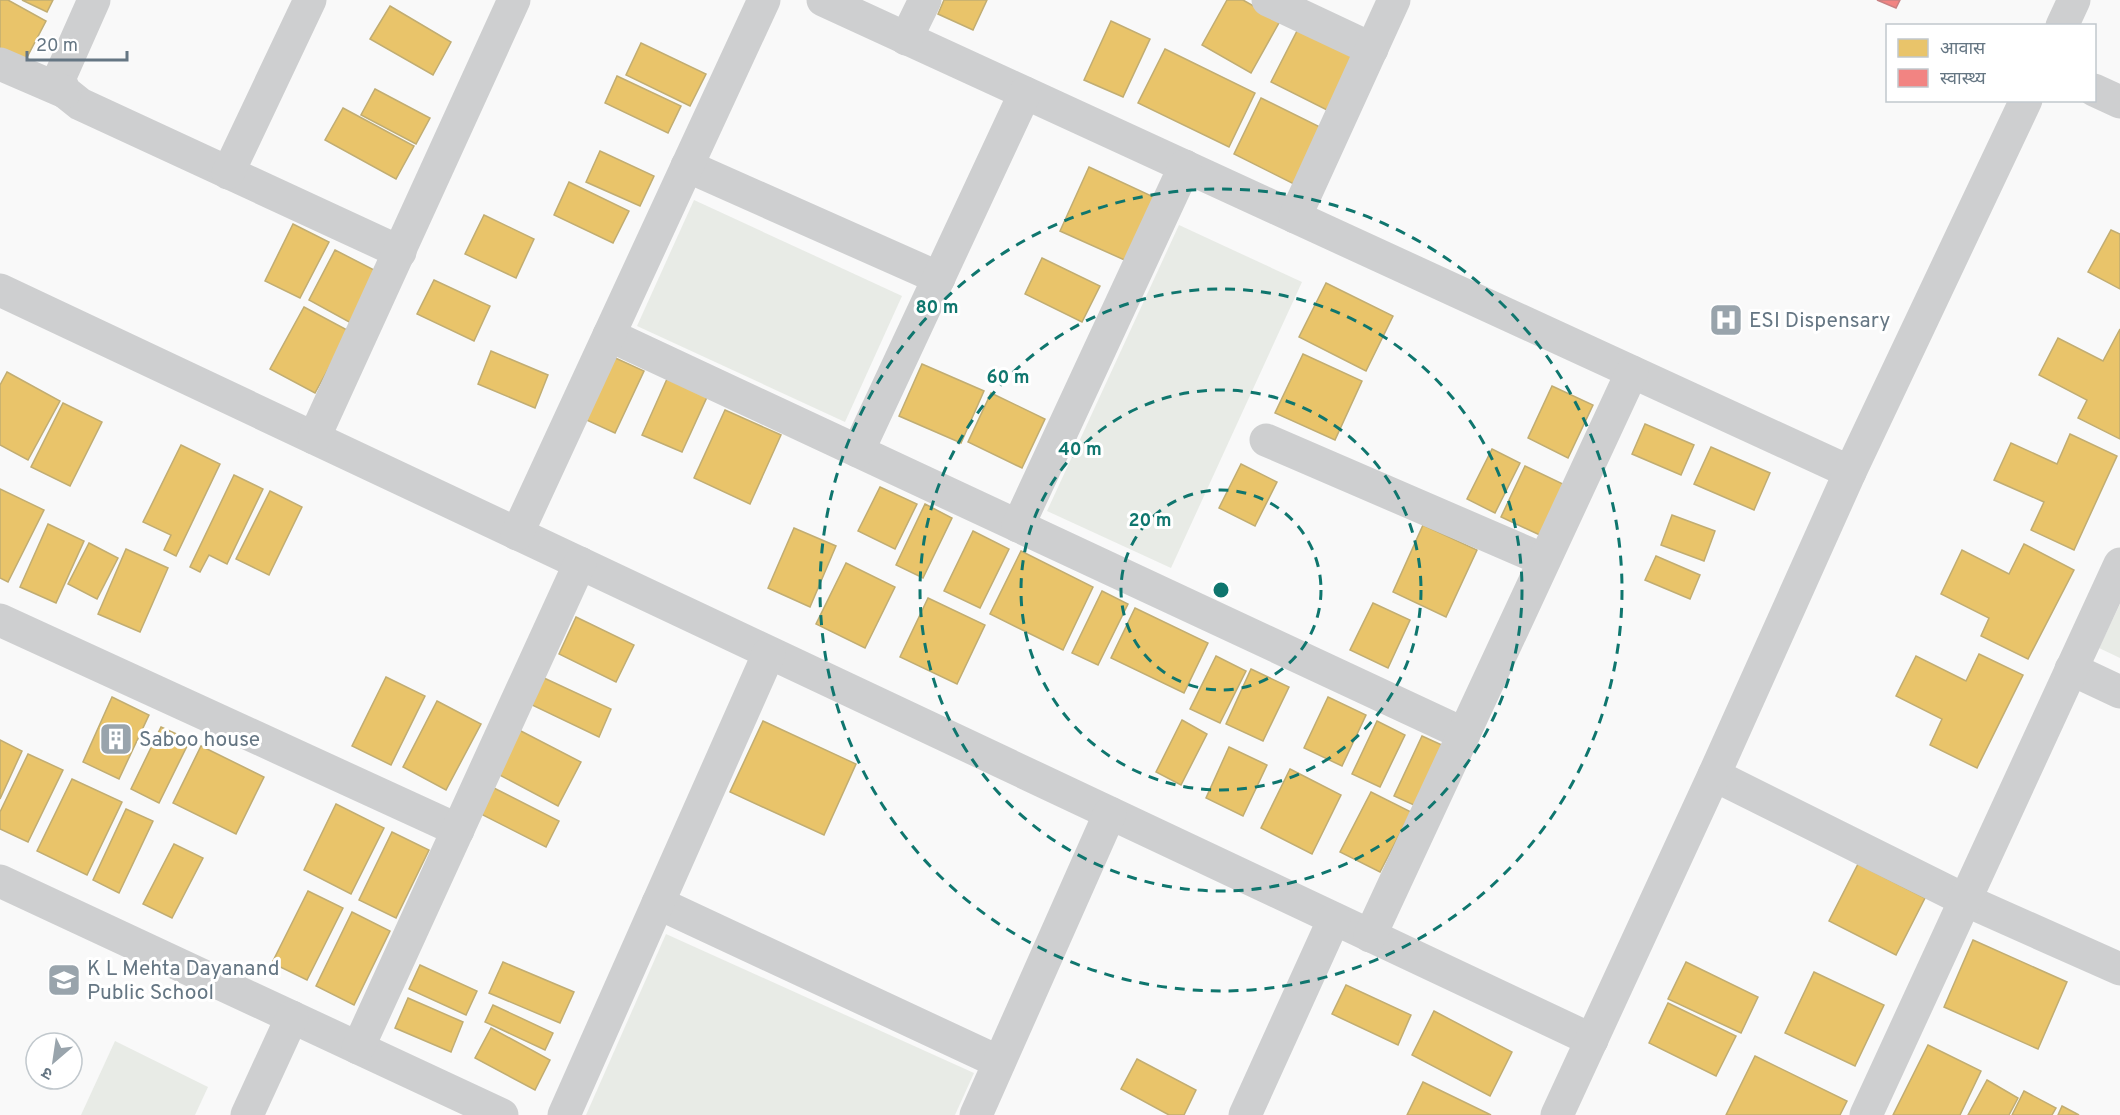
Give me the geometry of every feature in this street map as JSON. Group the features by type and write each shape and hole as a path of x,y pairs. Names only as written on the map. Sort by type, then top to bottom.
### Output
{"street":[{"path":"65,92 59,79 94,0"},
{"path":"228,173 310,0"},
{"path":"315,438 514,0"},
{"path":"517,534 764,0"},
{"path":"823,0 1850,472"},
{"path":"906,39 925,0"},
{"path":"1268,0 1372,48"},
{"path":"1295,217 1394,0"},
{"path":"2063,24 2074,0"},
{"path":"0,63 65,92 80,104 400,252"},
{"path":"2096,91 2120,102"},
{"path":"858,451 1025,93"},
{"path":"1557,1115 1714,775 1850,472 2025,102"},
{"path":"687,166 939,278"},
{"path":"1018,526 1185,166"},
{"path":"2,296 315,438 1592,1040"},
{"path":"609,335 1464,734"},
{"path":"1370,936 1632,372"},
{"path":"1266,440 1544,560"},
{"path":"358,1048 580,563"},
{"path":"1866,1115 2120,564"},
{"path":"0,620 458,830"},
{"path":"564,1115 769,653"},
{"path":"2071,669 2120,692"},
{"path":"1714,775 1965,900 2120,969"},
{"path":"976,1115 1110,813"},
{"path":"0,881 502,1115"},
{"path":"658,903 999,1062"},
{"path":"1245,1115 1334,919"},
{"path":"247,1115 292,1017"}],"shaded area":[{"path":"694,200 902,296 845,422 637,326"},
{"path":"1179,225 1302,282 1171,568 1047,511"},
{"path":"2120,604 2120,658 2099,648"},
{"path":"666,934 974,1073 955,1115 586,1115"},
{"path":"115,1041 208,1087 195,1115 81,1115"}],"building: आवास":[{"path":"0,0 8,0 46,21 24,63 0,50"},
{"path":"22,0 53,0 47,12"},
{"path":"944,0 987,0 973,30 938,14"},
{"path":"1227,0 1243,0 1280,21 1251,73 1202,45"},
{"path":"390,6 451,42 433,75 370,39"},
{"path":"1111,21 1150,39 1123,97 1084,80"},
{"path":"1298,29 1355,58 1329,111 1271,82"},
{"path":"641,43 706,74 690,106 626,75"},
{"path":"1165,49 1255,93 1229,147 1138,103"},
{"path":"617,76 681,106 668,133 605,103"},
{"path":"375,89 430,118 416,144 361,115"},
{"path":"1261,98 1322,128 1294,184 1234,154"},
{"path":"343,108 414,146 396,179 325,140"},
{"path":"600,151 654,176 640,206 586,182"},
{"path":"1089,167 1158,199 1129,262 1060,231"},
{"path":"569,182 629,211 613,243 554,215"},
{"path":"484,215 534,239 516,278 465,254"},
{"path":"293,224 329,242 300,298 265,281"},
{"path":"2111,230 2120,234 2120,289 2088,272"},
{"path":"335,250 378,272 351,323 309,300"},
{"path":"1042,258 1100,286 1082,322 1025,294"},
{"path":"434,280 490,306 474,341 417,314"},
{"path":"1326,283 1393,316 1366,371 1299,337"},
{"path":"304,307 349,331 315,393 270,369"},
{"path":"2120,329 2120,439 2078,418 2087,400 2039,375 2058,338 2103,361"},
{"path":"491,351 548,375 535,408 478,384"},
{"path":"1303,354 1362,381 1335,440 1275,413"},
{"path":"611,356 644,371 615,433 582,418"},
{"path":"922,364 984,391 961,443 899,416"},
{"path":"7,372 60,401 28,460 0,445 0,385"},
{"path":"667,379 707,397 682,452 642,435"},
{"path":"1552,386 1593,405 1568,458 1528,438"},
{"path":"991,393 1045,419 1022,468 968,442"},
{"path":"63,403 102,422 70,486 31,467"},
{"path":"725,410 781,435 750,504 694,478"},
{"path":"1645,424 1694,445 1681,475 1632,454"},
{"path":"2070,434 2117,456 2074,550 2031,530 2044,502 1994,480 2011,443 2057,464"},
{"path":"181,445 220,464 176,556 164,550 171,535 143,522"},
{"path":"1711,447 1770,473 1754,510 1694,484"},
{"path":"1492,449 1520,463 1495,513 1467,499"},
{"path":"1241,464 1277,482 1255,526 1219,508"},
{"path":"1525,466 1565,485 1542,536 1501,517"},
{"path":"234,475 263,489 227,564 209,555 200,572 190,567"},
{"path":"880,487 917,504 895,549 858,531"},
{"path":"0,489 44,510 8,582 0,578"},
{"path":"270,491 302,507 269,575 236,559"},
{"path":"925,504 952,518 923,578 896,565"},
{"path":"1672,515 1715,531 1704,561 1661,545"},
{"path":"48,524 84,541 56,603 20,587"},
{"path":"1423,525 1477,550 1446,617 1393,592"},
{"path":"794,528 836,546 810,607 768,588"},
{"path":"973,531 1009,549 980,608 944,591"},
{"path":"89,543 118,558 97,599 68,584"},
{"path":"2024,544 2074,570 2028,659 1981,636 1989,618 1941,594 1962,550 2009,574"},
{"path":"126,549 168,568 140,632 98,614"},
{"path":"1021,551 1093,587 1063,650 990,614"},
{"path":"1656,556 1700,575 1690,599 1645,580"},
{"path":"846,563 895,587 865,648 816,624"},
{"path":"1102,591 1128,604 1098,665 1072,653"},
{"path":"928,598 985,625 957,684 900,657"},
{"path":"1373,603 1410,620 1388,668 1350,650"},
{"path":"1135,608 1208,643 1184,693 1111,658"},
{"path":"576,617 634,645 616,682 559,654"},
{"path":"1979,654 2023,675 1977,768 1930,745 1942,719 1896,696 1916,656 1966,681"},
{"path":"1216,656 1246,671 1220,723 1190,709"},
{"path":"1251,669 1289,687 1263,741 1226,724"},
{"path":"386,677 425,696 391,765 352,746"},
{"path":"544,678 611,709 599,737 532,705"},
{"name":"Saboo house","path":"112,697 149,715 119,779 83,762"},
{"path":"1328,697 1366,715 1342,766 1304,748"},
{"path":"437,701 481,724 446,790 403,767"},
{"path":"1182,720 1207,734 1181,785 1156,772"},
{"path":"763,721 856,764 824,835 730,792"},
{"path":"1377,721 1405,735 1380,787 1352,774"},
{"path":"161,727 190,740 159,803 131,789"},
{"path":"517,729 581,762 558,806 494,772"},
{"path":"1422,736 1453,750 1425,810 1394,796"},
{"path":"0,740 22,751 0,799"},
{"path":"201,746 264,777 236,834 173,803"},
{"path":"1229,747 1267,765 1243,816 1206,798"},
{"path":"28,754 63,770 28,842 0,829 0,812"},
{"path":"1290,769 1341,795 1312,854 1261,828"},
{"path":"72,779 122,802 87,875 37,851"},
{"path":"486,784 559,821 546,847 473,810"},
{"path":"1371,792 1411,812 1380,872 1340,852"},
{"path":"336,804 384,828 351,894 304,870"},
{"path":"126,809 153,821 119,893 93,880"},
{"path":"392,832 429,850 396,918 359,900"},
{"path":"174,844 203,858 172,918 143,904"},
{"path":"1858,864 1925,898 1896,955 1829,921"},
{"path":"308,891 343,908 307,980 272,963"},
{"path":"352,912 390,931 354,1005 316,986"},
{"path":"1973,940 2067,982 2038,1049 1944,1007"},
{"path":"503,962 574,992 560,1023 489,993"},
{"path":"1686,962 1758,997 1741,1033 1668,999"},
{"path":"420,965 477,991 466,1015 409,989"},
{"path":"1814,972 1884,1005 1855,1066 1785,1033"},
{"path":"1346,985 1411,1015 1398,1045 1332,1014"},
{"path":"408,998 463,1022 451,1052 395,1028"},
{"path":"1668,1003 1736,1036 1716,1076 1649,1043"},
{"path":"493,1005 553,1033 545,1050 485,1022"},
{"path":"1434,1011 1512,1052 1490,1096 1412,1055"},
{"path":"491,1028 550,1060 535,1090 475,1058"},
{"path":"1928,1045 1981,1071 1960,1115 1893,1115"},
{"path":"1755,1056 1847,1101 1840,1115 1726,1115"},
{"path":"1137,1059 1196,1090 1184,1115 1169,1115 1121,1089"},
{"path":"1987,1080 2018,1098 2009,1115 1968,1115"},
{"path":"1423,1082 1491,1115 1407,1115"},
{"path":"2024,1091 2056,1108 2052,1115 2012,1115"},
{"path":"2062,1106 2079,1115 2058,1115"}],"building: स्वास्थ्य":[{"path":"1877,0 1900,0 1896,8"}],"place":[{"name":"ESI Dispensary","path":"1726,320"},
{"name":"Saboo house","path":"116,739"},
{"name":"K L Mehta Dayanand Public School","path":"64,980"}]}
